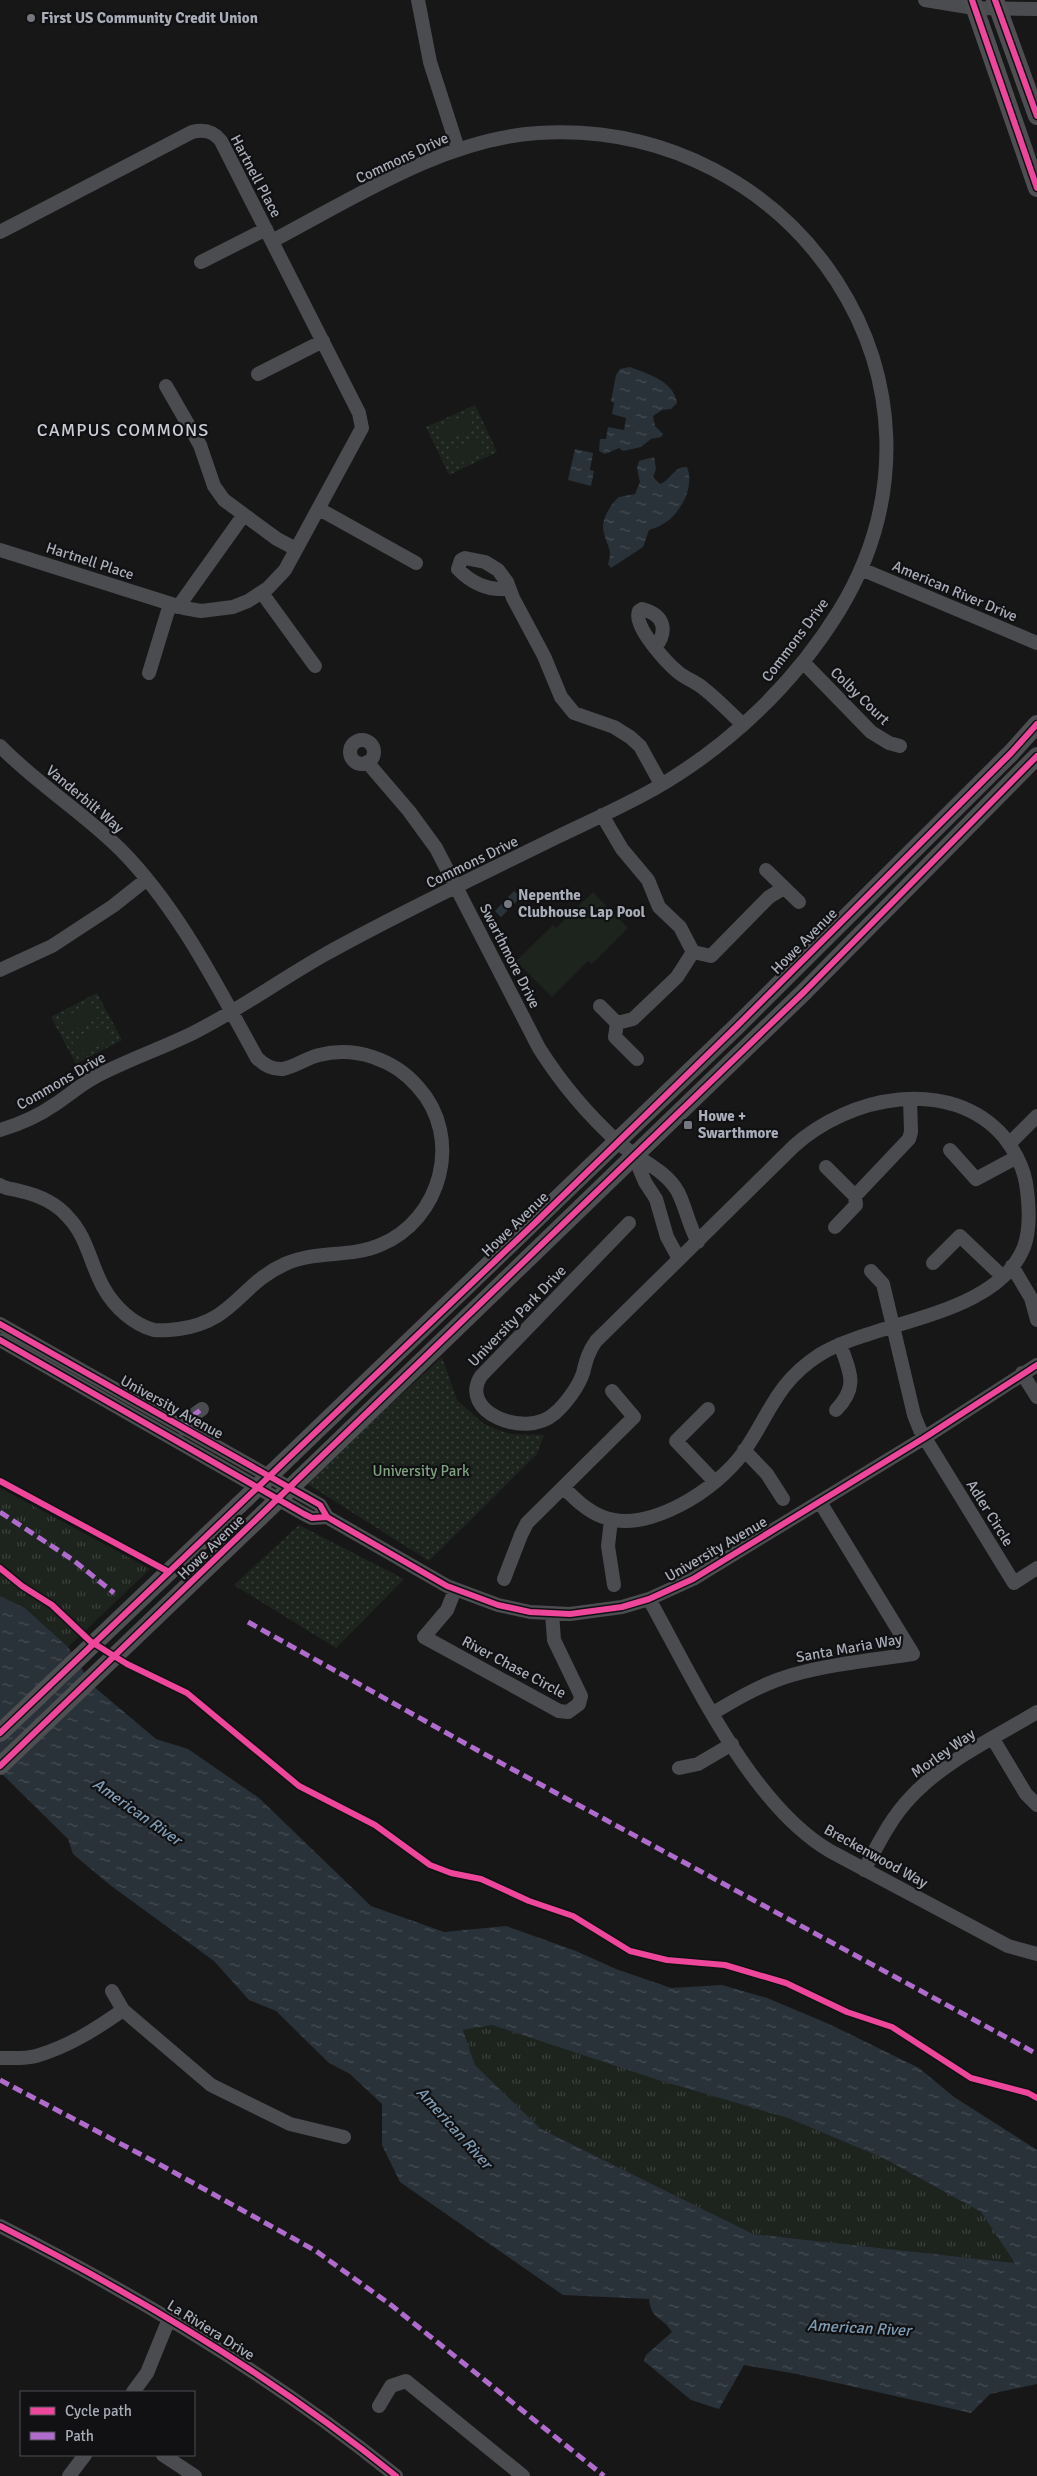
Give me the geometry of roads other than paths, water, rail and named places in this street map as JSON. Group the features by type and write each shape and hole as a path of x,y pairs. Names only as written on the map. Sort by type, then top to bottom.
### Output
{"main road":[{"path":"973,4 1037,188"},
{"path":"997,4 1037,116"},
{"name":"Howe Avenue","path":"0,1732 738,1025 1015,749 1037,724"},
{"name":"Howe Avenue","path":"0,1766 805,991 1037,756"}],"street":[{"path":"418,0 430,62 458,149"},
{"path":"925,0 997,4 1037,9"},
{"name":"Hartnell Place","path":"0,232 192,132 204,130 211,132 221,141 269,235 359,413 362,428 285,570 262,593 241,605 201,611 174,605 0,550"},
{"name":"Commons Drive","path":"0,1130 34,1117 96,1076 155,1051 231,1012 328,952 661,784 706,755 743,725 779,690 802,662 838,612 861,569 877,524 887,453 884,401 874,357 860,320 839,283 807,241 774,209 736,182 696,161 641,142 596,134 538,133 492,140 458,149 269,235 201,262"},
{"path":"258,374 323,341"},
{"path":"166,386 200,445 214,486 224,500 243,516 296,550"},
{"path":"319,509 416,563"},
{"path":"149,672 174,605 243,516"},
{"name":"American River Drive","path":"861,569 1037,643"},
{"path":"509,588 544,656 561,697 574,713 614,727 640,746 661,784"},
{"path":"262,593 315,666"},
{"path":"655,648 661,657 680,674 702,687 743,725"},
{"name":"Colby Court","path":"802,662 871,732 900,746"},
{"name":"Vanderbilt Way","path":"0,746 25,770 96,826 147,879 186,935 257,1058 266,1066 284,1069 321,1055 336,1052 361,1054 392,1065 418,1087 434,1112 439,1127 442,1159 436,1188 430,1202 408,1229 392,1240 366,1250 318,1254 286,1263 259,1279 234,1305 213,1320 193,1327 156,1330 133,1321 107,1296 79,1233 62,1211 41,1198 0,1185"},
{"name":"Swarthmore Drive","path":"367,762 425,831 436,848 551,1068 617,1141 634,1156"},
{"path":"602,815 622,849 648,880 659,907 680,927 693,952 711,956 769,897 784,888"},
{"path":"766,870 799,902"},
{"path":"0,970 52,946 113,906 147,879"},
{"path":"617,1023 633,1019 677,977 693,952"},
{"path":"600,1006 617,1023"},
{"path":"617,1023 615,1036 637,1059"},
{"path":"855,1196 909,1139 911,1132 910,1099"},
{"name":"University Park Drive","path":"563,1487 591,1512 611,1520 631,1521 651,1518 700,1493 729,1470 744,1450 781,1389 812,1360 840,1344 945,1311 965,1302 1002,1276 1012,1266 1024,1247 1033,1208 1025,1178 1017,1157 1009,1144 987,1121 972,1111 938,1101 910,1099 874,1104 841,1114 822,1124 794,1146 596,1341 587,1355 580,1380 554,1414 539,1423 519,1425 499,1418 486,1409 476,1396 475,1385 481,1376 629,1223"},
{"path":"1009,1144 1037,1116"},
{"path":"950,1150 976,1179 1017,1157"},
{"path":"634,1156 656,1168 678,1192 690,1228 698,1242"},
{"path":"634,1156 645,1182 656,1199 667,1237 679,1259"},
{"path":"826,1168 855,1196 856,1205 835,1227"},
{"path":"933,1263 960,1236 1002,1276"},
{"path":"1012,1266 1031,1298 1037,1320"},
{"path":"870,1271 883,1284 914,1415 924,1438"},
{"name":"University Avenue","path":"0,1324 320,1505 327,1517 456,1590 498,1605 552,1614 597,1612 650,1599 693,1579 924,1438 1037,1365"},
{"name":"University Avenue","path":"0,1340 304,1514 312,1518 327,1517"},
{"path":"836,1410 849,1395 851,1387 849,1370 840,1344"},
{"path":"1022,1373 1037,1397"},
{"path":"504,1579 520,1535 527,1523 634,1417 612,1391"},
{"path":"708,1409 676,1441 715,1482"},
{"path":"184,1429 191,1417 202,1410"},
{"name":"Adler Circle","path":"924,1438 1014,1583 1037,1568"},
{"path":"744,1450 767,1474 783,1499"},
{"name":"Santa Maria Way","path":"713,1713 750,1692 791,1675 912,1654 820,1502"},
{"path":"611,1520 608,1546 614,1585"},
{"name":"River Chase Circle","path":"456,1590 447,1610 424,1637 559,1711 568,1712 579,1704 581,1696 554,1640 552,1614"},
{"name":"Breckenwood Way","path":"650,1599 732,1744 782,1814 820,1845 864,1870 1008,1946 1037,1954"},
{"name":"Morley Way","path":"864,1870 890,1824 910,1798 939,1772 1037,1712"},
{"name":"Morley Way","path":"993,1739 1026,1794 1037,1805"},
{"path":"679,1768 698,1764 732,1744"},
{"path":"112,1991 123,2010 212,2085 290,2124 344,2136"},
{"path":"0,2058 34,2056 57,2048 92,2031 123,2010"},
{"name":"La Riviera Drive","path":"0,2226 108,2282 230,2356 289,2396 396,2476"},
{"path":"134,2391 147,2373 169,2319"},
{"path":"379,2406 391,2386 406,2381 523,2476"},
{"path":"69,2476 84,2456"},
{"path":"165,2456 196,2476"}],"water":[{"path":"630,367 659,379 666,384 675,395 677,403 671,409 662,410 653,416 655,426 663,434 661,437 651,439 641,447 623,451 619,448 605,454 599,451 600,439 606,439 608,427 624,430 626,418 612,414 614,403 611,401 616,375 620,369"},
{"path":"575,449 593,453 590,470 594,471 591,486 568,480"},
{"path":"654,457 656,469 653,477 660,484 679,469 687,467 689,483 685,499 681,507 670,519 649,530 643,547 611,568 608,564 610,551 605,538 603,523 612,504 619,497 635,494 640,482 637,468 639,461"},
{"name":"Nepenthe Clubhouse Lap Pool","path":"514,891 521,897 501,917 495,911"},
{"name":"American River","path":"0,1596 25,1608 68,1647 92,1685 156,1739 188,1749 259,1798 371,1906 444,1932 506,1926 576,1951 616,1969 671,1988 722,1985 767,1998 829,2024 919,2068 954,2097 1037,2150 1037,2384 990,2394 971,2413 797,2374 744,2365 719,2409 691,2400 644,2361 646,2355 672,2332 652,2311 649,2299 563,2295 400,2182 382,2145 382,2104 350,2074 329,2063 276,2011 249,2000 214,1961 110,1885 73,1854 68,1839 0,1772","holes":["492,2025 658,2080 788,2118 885,2159 981,2212 1015,2263 753,2234 541,2129 475,2065 463,2030"]}],"place":[{"name":"First US Community Credit Union","path":"31,18"},
{"name":"Nepenthe Clubhouse Lap Pool","path":"508,904"},
{"name":"Howe + Swarthmore","path":"688,1125"}],"district":[{"name":"CAMPUS COMMONS","path":"123,430"}],"park label":[{"name":"University Park","path":"421,1471"}]}
